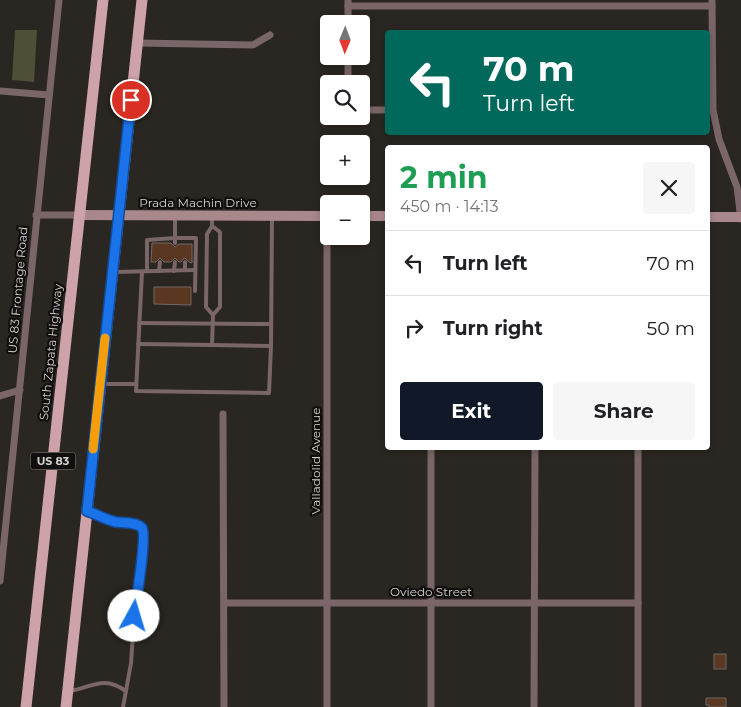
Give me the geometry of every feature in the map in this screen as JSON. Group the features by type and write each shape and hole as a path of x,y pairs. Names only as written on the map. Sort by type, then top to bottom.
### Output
{"main road":[{"name":"South Zapata Highway","path":"26,707 103,0"},
{"name":"US 83","path":"66,707 142,0"}],"street":[{"name":"US 83 Frontage Road","path":"0,582 59,0"},
{"path":"348,3 712,3 710,110 737,187 741,217 710,217"},
{"path":"137,43 253,45 270,35"},
{"path":"0,91 49,95"},
{"path":"370,110 385,110"},
{"name":"Prada Machin Drive","path":"36,215 175,216 212,221 272,216 320,216"},
{"path":"370,216 385,216"},
{"name":"Valladolid Avenue","path":"327,707 328,245"},
{"path":"0,396 20,390"},
{"path":"223,414 224,707"},
{"path":"431,450 431,707"},
{"path":"534,707 535,450"},
{"path":"638,450 638,707"},
{"name":"Oviedo Street","path":"224,603 638,603"}],"lane":[{"path":"175,216 175,241"},
{"path":"195,291 196,238 185,238 175,241 147,240 139,323 136,392 269,393 272,216"},
{"path":"212,345 213,315 220,307 220,232 212,221 206,234 206,307 213,315"},
{"path":"185,238 185,244"},
{"path":"160,262 160,271"},
{"path":"174,271 175,262"},
{"path":"185,262 185,270"},
{"path":"112,272 194,270"},
{"path":"139,323 270,324"},
{"path":"138,344 270,346"},
{"path":"100,384 136,384"},
{"path":"87,511 113,522 137,525 142,528 144,537 136,591 131,663 123,707"},
{"path":"68,692 101,682 118,685 126,691"}],"green space":[{"path":"15,30 37,30 34,82 12,80"}],"building":[{"path":"152,243 171,243 175,247 179,244 192,244 192,263 185,258 181,262 175,258 171,262 164,262 160,258 156,262 151,262"},
{"path":"154,287 191,287 191,305 154,304"},
{"path":"714,654 726,654 726,669 714,669"},
{"path":"706,698 726,698 726,707 709,707 709,705 706,705"}],"slow traffic":[{"path":"93,449 105,338"}],"route":[{"path":"131,100 87,511 113,522 137,525 142,528 144,549 136,591 134,616"}]}
